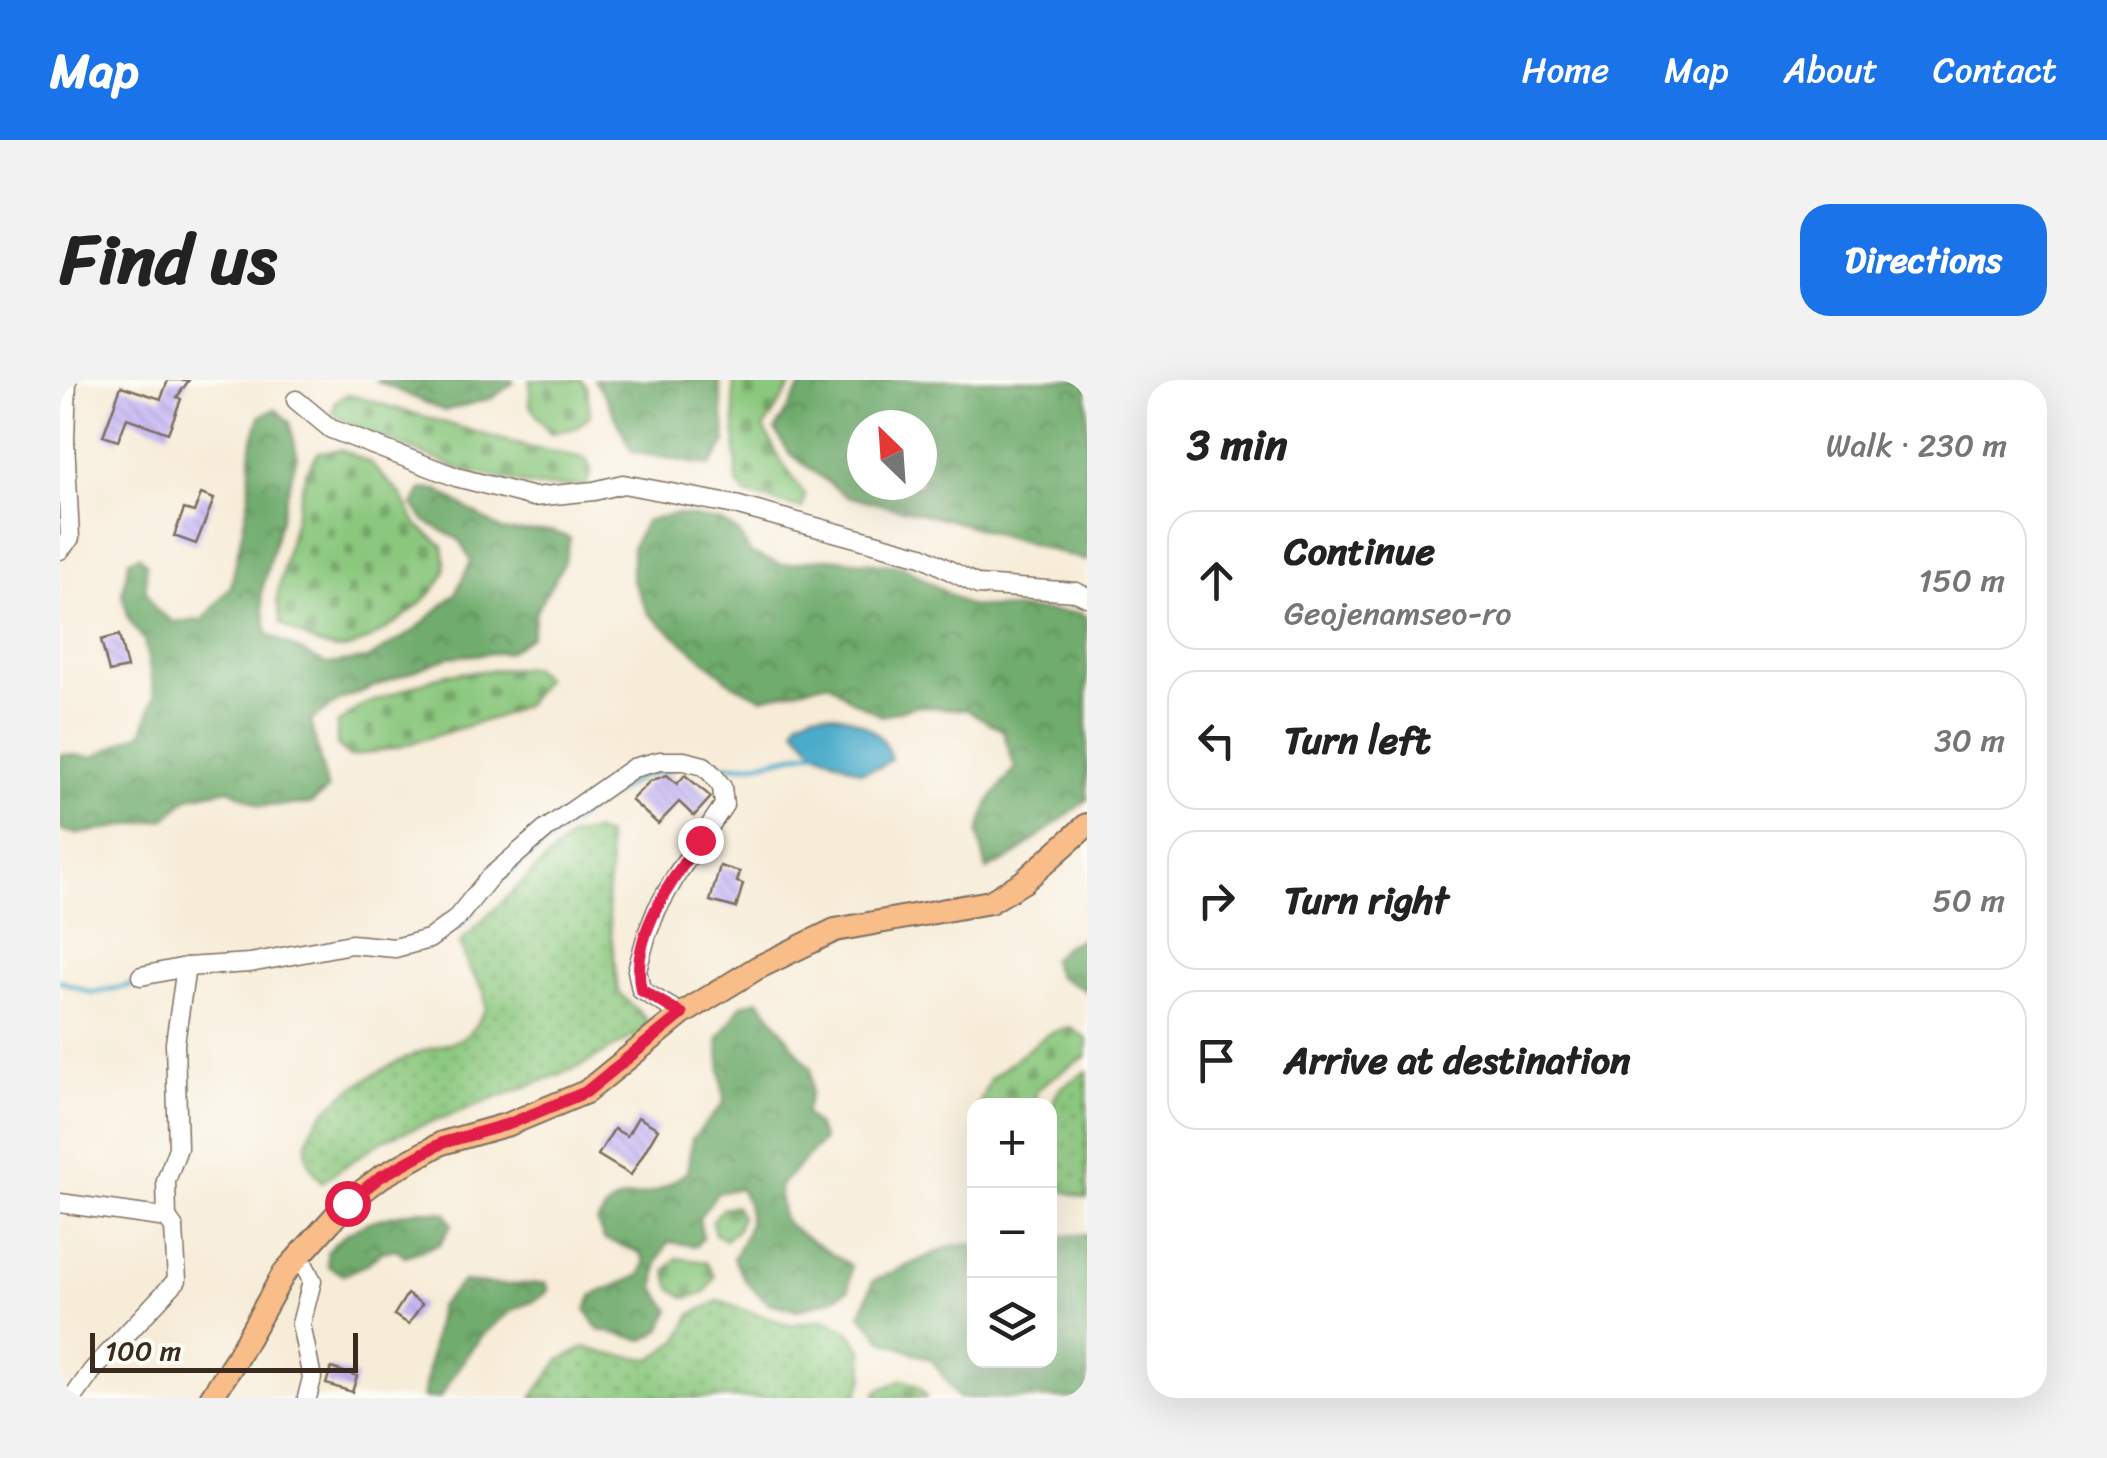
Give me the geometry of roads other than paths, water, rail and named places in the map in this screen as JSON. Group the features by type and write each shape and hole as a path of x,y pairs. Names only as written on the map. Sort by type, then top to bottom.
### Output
{"main road":[{"path":"211,1398 284,1273 347,1203 380,1177 442,1143 509,1124 586,1092 682,1014 758,968 835,930 990,902 1022,882 1087,825"}],"lane":[{"path":"60,550 70,538 67,380"},
{"path":"296,400 331,429 456,477 534,497 623,484 735,505 922,556 978,585 1076,592 1087,598"},
{"path":"141,976 186,967 250,963 351,944 395,948 429,938 455,920 489,878 546,830 632,768 660,761 684,761 704,766 713,774 722,787 724,806 657,909 637,970 641,990 682,1014"},
{"path":"73,1398 92,1371 177,1280 174,1228 167,1218 166,1180 178,1148 175,1042 186,967"},
{"path":"60,1203 167,1218"},
{"path":"300,1255 312,1282 301,1324 312,1378 307,1398"}],"water":[{"path":"814,712 861,723 880,738 891,759 862,772 816,751 795,728 799,719"}],"waterway":[{"path":"725,765 759,763 816,751"},
{"path":"491,888 580,816 641,776 672,769"},
{"path":"459,927 475,909"},
{"path":"203,977 232,972"},
{"path":"60,981 92,993 144,983"}]}
